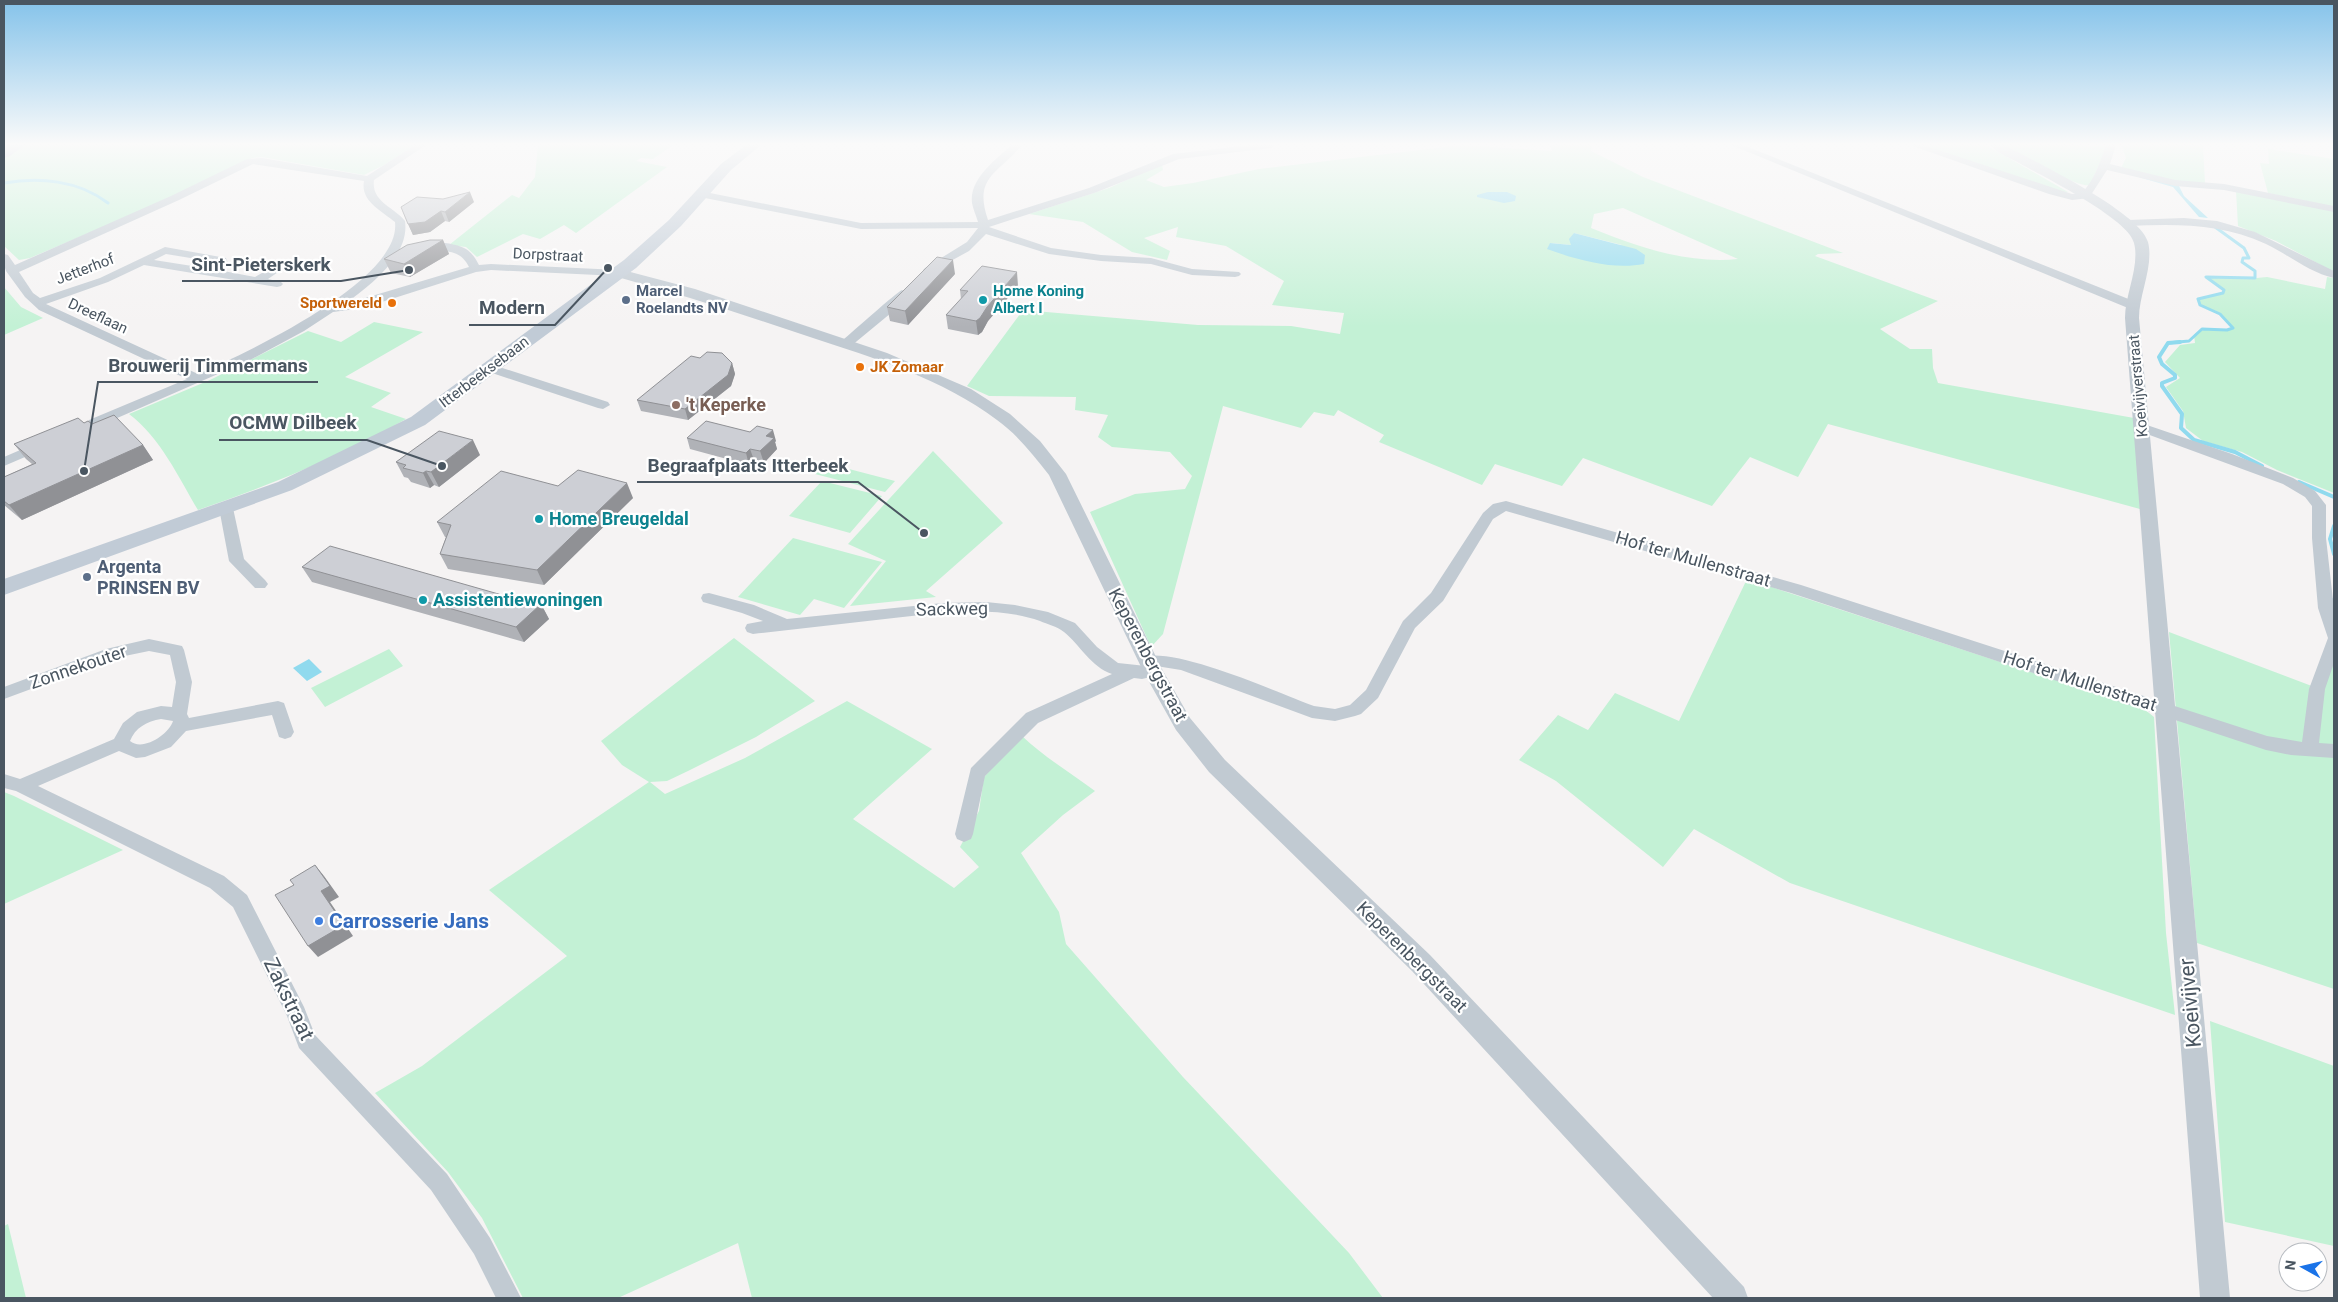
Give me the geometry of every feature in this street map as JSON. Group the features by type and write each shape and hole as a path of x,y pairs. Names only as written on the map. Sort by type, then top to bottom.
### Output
{"main road":[{"name":"Itterbeeksebaan","path":"4,587 226,508 318,472 393,435 418,421 619,273 675,223 690,206"}],"street":[{"path":"12,271 157,206"},
{"path":"381,206 400,221 401,234 407,247"},
{"path":"756,206 861,226 984,228 1049,251 1101,258 1150,260 1192,272 1235,274"},
{"path":"978,206 984,228"},
{"path":"922,275 973,244 984,228 1048,206"},
{"path":"1889,206 2132,304"},
{"name":"Koeivijverstraat","path":"2101,206 2128,223 2135,230 2141,241 2143,254 2132,304 2165,708"},
{"path":"2128,223 2192,220 2227,225 2271,242 2318,269 2334,275"},
{"path":"83,428 198,379 294,333 332,310 407,247 460,249 469,256 475,268"},
{"name":"Jetterhof","path":"37,303 104,280 165,250 222,260 222,263 207,272"},
{"name":"Dreeflaan","path":"4,257 12,271 37,303 71,322 198,379"},
{"name":"Jetterhof","path":"142,261 277,284"},
{"name":"Dorpstraat","path":"332,310 358,305 475,268 498,267 619,273"},
{"path":"258,280 278,268"},
{"name":"Keperenbergstraat","path":"619,273 690,292 882,356 965,392 1004,417 1034,445 1057,474 1144,668 1183,724 1217,766 1421,964 1733,1298"},
{"path":"847,343 887,310 911,285"},
{"path":"490,368 603,405"},
{"path":"2141,426 2288,481 2310,494 2319,505 2319,538 2326,608 2334,635"},
{"path":"4,462 57,439"},
{"name":"Hof ter Mullenstraat","path":"1144,668 1183,664 1312,712 1335,715 1355,710 1372,694 1409,625 1437,597 1488,516 1498,507 1506,506 1796,589 2165,708 2266,743 2310,750 2334,751"},
{"path":"226,508 236,561 260,584"},
{"path":"710,598 748,609 782,623"},
{"name":"Sackweg","path":"753,628 782,623 943,608 986,607 1015,610 1042,616 1069,627 1091,651 1113,668 1144,668"},
{"path":"2310,750 2318,689 2334,640"},
{"name":"Zonnekouter","path":"4,693 112,653 149,645 176,650 184,670 184,695 180,720"},
{"path":"964,834 977,773 1032,718 1144,668"},
{"path":"180,720 177,733 154,748 130,751 124,748 121,743 123,734 137,720 169,711 180,720 278,707 285,732"},
{"name":"Koeivijver","path":"2165,708 2215,1298"},
{"path":"12,784 121,743"},
{"name":"Zakstraat","path":"12,784 217,882 240,901 297,1014 307,1041 439,1182 482,1246 509,1298"}],"green space":[{"path":"4,206 153,206 30,258 19,260 4,246"},
{"path":"498,206 614,206 576,233 564,225 540,239 523,234 477,257 466,247 449,245"},
{"path":"1054,206 1719,206 1843,253 1818,254 1815,256 1938,301 1880,329 1910,349 1932,349 1933,368 1938,383 2134,418 2140,509 1828,424 1798,477 1750,457 1712,506 1583,458 1562,486 1495,464 1482,485 1379,442 1384,435 1338,410 1334,416 1314,412 1301,428 1223,406 1163,634 1151,647 1090,512 1135,494 1185,489 1192,476 1170,452 1112,447 1098,437 1108,415 1075,410 1076,397 989,396 967,386 1023,310 1198,325 1291,326 1340,334 1344,313 1272,305 1284,281 1226,246 1176,237 1178,227 1144,238 1170,251 1167,260 1132,252 1083,222 1029,214","holes":["1623,208 1738,259 1700,259 1663,252 1627,242 1591,228 1594,214","1574,233 1622,245 1548,249 1551,243 1571,245"]},
{"path":"2237,206 2308,206 2334,211 2334,272 2276,241 2238,226"},
{"path":"2206,277 2246,279 2267,277 2325,289 2327,277 2334,278 2334,493 2277,470 2242,452 2203,441 2186,428 2183,411 2166,387 2180,378 2165,362 2180,345 2195,343 2194,335 2203,330 2233,328 2220,314 2200,305 2198,299 2223,293 2224,290"},
{"path":"4,287 21,307 43,318 4,335"},
{"path":"374,322 423,332 345,377 391,393 371,407 406,419 356,446 252,491 198,510 159,446 140,423 129,414 210,380 308,331 341,342"},
{"path":"933,451 1003,523 926,591 936,597 850,606 886,561 848,544"},
{"path":"826,463 895,481 885,492 815,474"},
{"path":"822,481 882,496 850,533 789,516"},
{"path":"793,538 882,562 844,608 814,599 800,615 738,597"},
{"path":"1747,579 2144,709 2154,717 2166,933 2175,1015 1790,883 1694,829 1663,867 1556,781 1519,760 1558,715 1588,730 1615,693 1679,721"},
{"path":"2169,632 2317,688 2329,655 2334,659 2334,989 2197,943"},
{"path":"734,638 815,701 756,737 688,771 667,781 650,782 665,794 745,758 847,701 932,749 853,819 954,888 979,867 960,847 979,811 984,777 1022,736 1048,758 1095,791 1063,815 1021,853 1059,912 1066,944 1183,1077 1349,1253 1383,1298 752,1298 738,1243 618,1298 523,1298 482,1218 448,1172 375,1093 422,1066 567,956 489,890 649,782 622,765 601,741"},
{"path":"389,649 403,666 325,707 311,688"},
{"path":"4,792 14,796 123,850 4,904"},
{"path":"2210,1021 2334,1066 2334,1246 2328,1245 2328,1242 2316,1242 2225,1222"},
{"path":"8,1224 26,1298 4,1298 4,1226"}],"water":[{"path":"2189,206 2195,206 2208,218 2199,217"},
{"path":"1574,233 1636,249 1645,255 1644,264 1620,266 1595,263 1547,249 1550,243 1571,245 1569,239"},
{"path":"309,659 322,672 307,681 293,668"}],"building":[{"path":"453,206 425,222 408,224 401,207"},
{"path":"430,240 443,240 404,264 384,259 407,245"},
{"path":"937,257 953,260 905,311 887,307"},
{"path":"982,266 1017,272 976,321 946,315 968,291 960,290"},
{"path":"707,352 722,353 732,363 728,375 685,409 637,400 691,356 700,358"},
{"path":"114,415 143,445 9,505 4,501 4,477 36,463 14,444 78,418 84,423 88,421 92,424"},
{"path":"706,421 750,432 757,426 773,430 766,436 774,438 760,451 750,449 746,453 687,438"},
{"path":"439,431 473,440 431,472 426,471 423,473 403,468 406,465 396,462"},
{"name":"Home Breugeldal","path":"578,470 627,483 537,570 440,554 451,525 437,522 501,471 558,486"},
{"path":"330,546 502,595 505,593 541,604 516,627 302,567"},
{"name":"Carrosserie Jans","path":"315,865 330,886 321,891 344,925 308,946 275,895 294,885 290,880"}],"waterway":[{"path":"2168,343 2189,341 2202,329 2227,330 2233,328 2220,314 2200,305 2198,299 2223,293 2224,290 2206,277 2255,278 2255,271 2242,262 2243,258 2249,258 2244,248 2215,227"},
{"path":"2168,343 2180,342"},
{"path":"2168,343 2159,357 2162,364 2175,375 2175,378 2162,383 2162,386 2182,414 2181,428 2194,440 2235,452 2262,466"},
{"path":"2299,482 2334,497"},
{"path":"2334,526 2330,539 2334,554"}],"place":[{"name":"Modern","path":"608,268"},
{"name":"Sint-Pieterskerk","path":"409,270"},
{"name":"Marcel Roelandts NV","path":"626,300"},
{"name":"Home Koning Albert I","path":"983,300"},
{"name":"Sportwereld","path":"392,303"},
{"name":"JK Zomaar","path":"860,367"},
{"name":"'t Keperke","path":"676,405"},
{"name":"OCMW Dilbeek","path":"442,466"},
{"name":"Brouwerij Timmermans","path":"84,471"},
{"name":"Home Breugeldal","path":"539,519"},
{"name":"Begraafplaats Itterbeek","path":"924,533"},
{"name":"Argenta PRINSEN BV","path":"87,577"},
{"name":"Assistentiewoningen","path":"423,600"},
{"name":"Carrosserie Jans","path":"319,921"}]}
